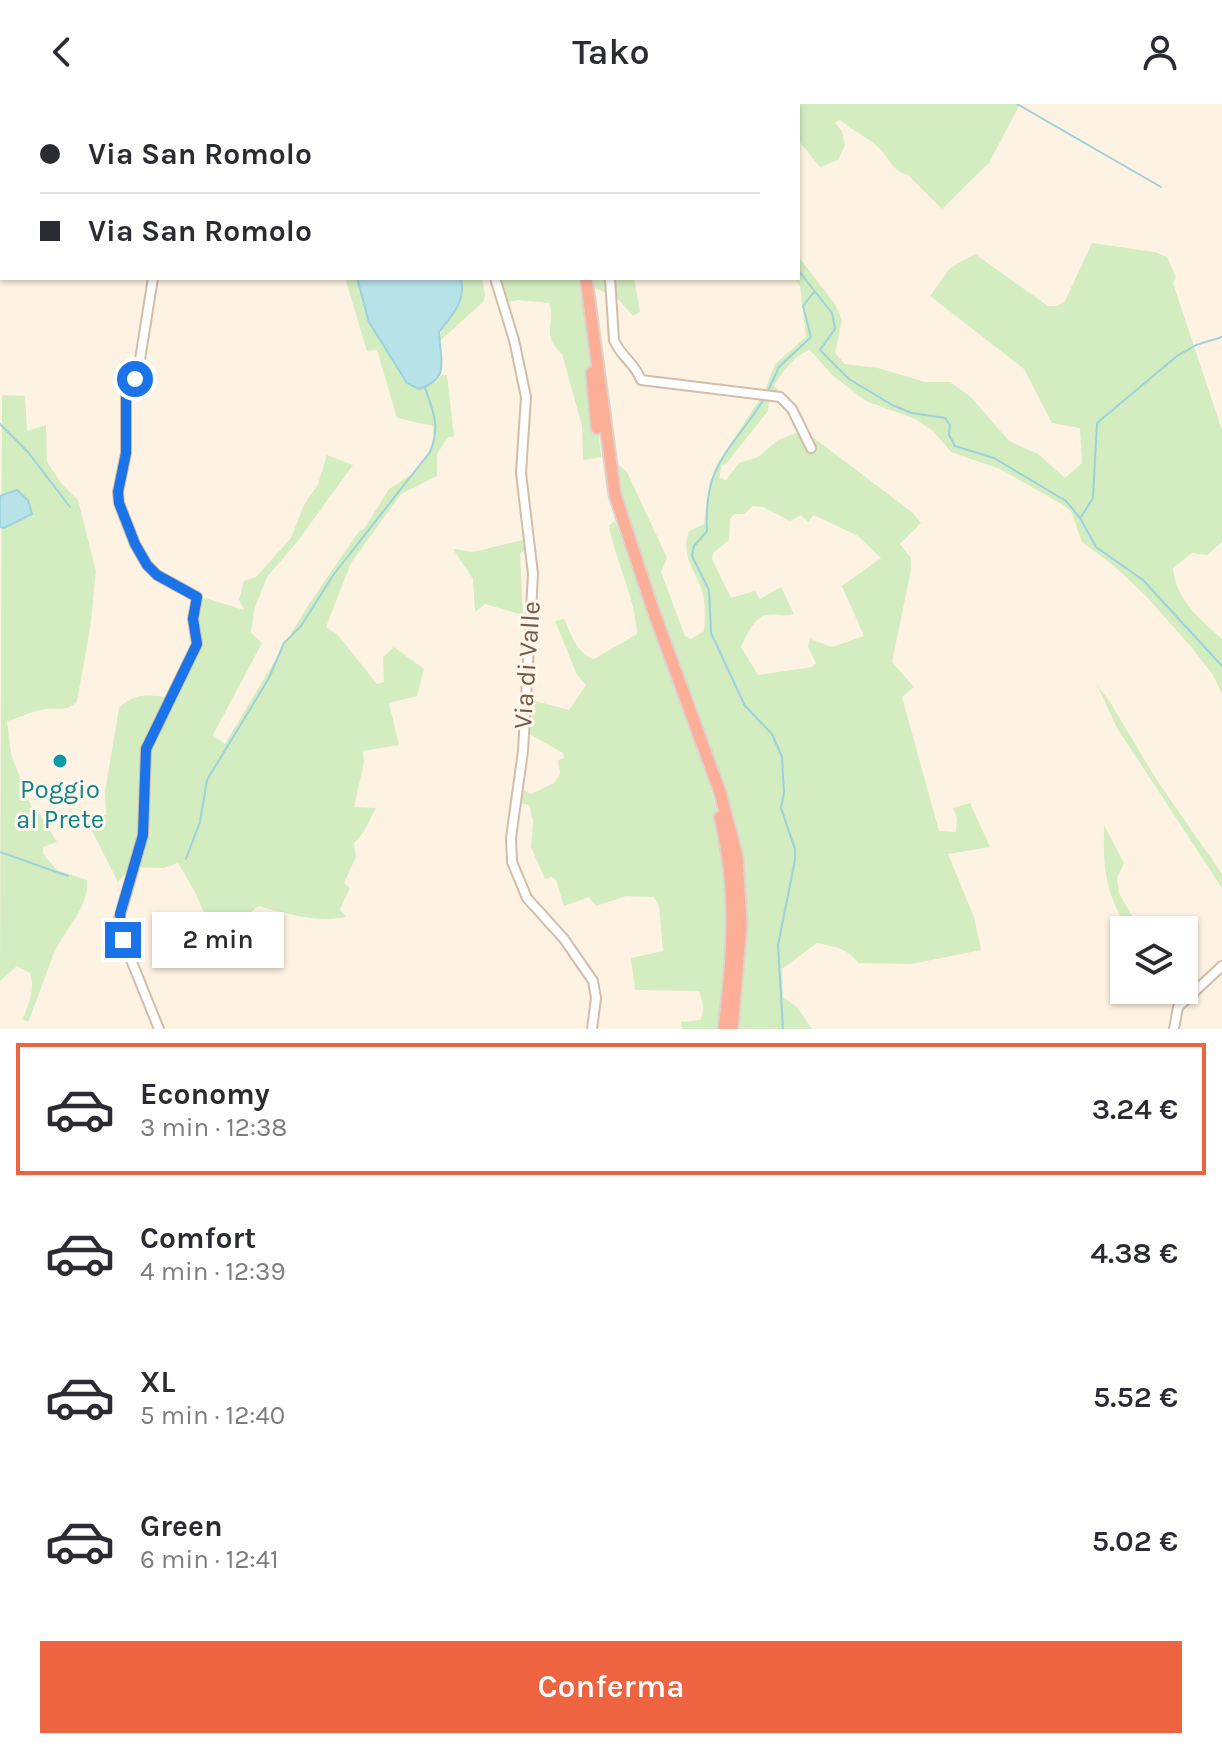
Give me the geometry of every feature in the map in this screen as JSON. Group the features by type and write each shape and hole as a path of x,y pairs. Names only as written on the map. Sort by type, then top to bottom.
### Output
{"highway":[{"path":"578,280 589,339 598,438 608,498 713,792 725,839 733,931 724,1029"},
{"path":"586,280 615,495 732,834 740,883 741,925 732,1029"}],"street":[{"path":"153,280 138,372 126,393 126,453 118,492 119,503 147,565 157,575 197,597 193,619 197,644 146,749 143,835 119,919 119,930 159,1029"},
{"name":"Via di Valle","path":"496,280 514,340 526,397 521,473 533,574 523,751 511,838 512,862 527,898 564,939 593,981 596,998 592,1029"},
{"path":"610,280 614,340 617,348 634,363 641,380 780,397 792,409 811,448"},
{"path":"1174,1029 1178,1007 1222,966"}],"green space":[{"path":"800,104 1020,104 989,163 942,209 908,175 895,168 877,146 840,120 835,123 842,131 845,145 838,160 820,167 800,142"},
{"path":"1092,243 1155,252 1167,257 1176,277 1173,283 1222,430 1222,542 1207,555 1192,553 1173,568 1184,599 1222,639 1222,694 1213,675 1193,649 1146,596 1082,542 1071,511 1000,469 951,452 933,431 915,419 866,401 832,375 810,350 799,356 774,386 784,395 783,399 769,399 768,411 722,465 719,478 726,480 739,463 758,457 778,440 796,433 814,438 913,513 921,523 900,544 911,558 911,570 892,662 914,687 902,697 939,831 956,832 957,818 953,808 970,803 990,847 948,854 974,917 981,950 911,964 858,963 845,951 817,943 782,969 783,997 797,1007 812,1029 732,1029 737,857 653,610 608,456 627,472 667,558 661,572 685,636 691,639 704,631 705,611 702,590 688,558 689,531 704,524 710,482 717,464 764,393 775,364 806,337 800,286 796,280 800,280 800,259 835,304 842,320 835,353 845,364 878,368 925,382 950,382 971,397 1009,441 1038,454 1065,478 1082,463 1080,428 1052,423 1024,369 930,296 950,268 975,254 1048,306 1057,306 1065,301","holes":["753,506 763,507 790,521 801,515 808,522 814,515 858,536 881,558 842,586 864,636 832,647 810,639 808,647 816,663 812,667 758,675 741,647 748,633 762,616 794,614 781,587 760,599 755,591 731,598 712,559 713,553 729,540 730,519 734,514 744,514"]},
{"path":"346,280 358,280 375,330 392,351 436,383 441,375 447,375 454,437 448,437 437,454 437,476 401,494 351,563 326,627 338,635 377,684 384,682 383,657 394,647 424,669 417,696 389,703 399,745 363,751 364,762 354,807 376,808 354,843 356,857 344,883 350,888 340,909 346,917 314,918 259,906 229,941 187,958 169,958 168,943 213,933 178,863 164,868 131,867 118,882 84,815 106,815 105,791 119,708 137,697 171,698 197,644 196,602 205,598 244,610 239,600 244,581 256,577 291,538 304,505 318,484 327,455 353,465 297,542 267,577 254,610 251,633 262,643 213,735 225,744 307,607 359,531 364,529 389,489 415,472 424,461 436,436 433,426 397,418 377,350 367,351"},
{"path":"461,280 482,280 483,302 440,341 444,326 460,298"},
{"path":"496,280 578,280 589,339 601,457 583,460 582,426 562,354 551,340 549,303 518,300 503,303"},
{"path":"587,280 634,280 640,312 633,316 617,298 588,285"},
{"path":"2,395 25,396 27,431 46,425 47,462 61,483 78,500 96,571 90,629 77,701 66,708 41,710 7,721 11,754 33,811 40,814 57,842 43,847 43,854 57,870 87,880 84,900 57,946 28,1022 23,1019 32,991 30,973 17,966 0,981"},
{"path":"615,521 706,772 725,839 731,873 724,1029 682,1029 681,1022 700,1020 702,1016 699,991 635,990 631,958 663,951 659,906 654,897 626,896 596,906 589,897 564,906 556,880 552,877 545,879 531,847 533,821 529,805 516,802 518,787 531,794 554,783 560,774 558,761 564,757 563,753 522,730 524,698 569,710 586,685 577,675 555,621 564,619 579,648 594,659 637,634 633,606 609,526"},
{"path":"527,539 529,549 520,553 523,615 485,604 475,612 473,579 453,549 473,552"},
{"path":"1097,685 1156,779 1222,874 1222,888 1117,728"},
{"path":"1104,825 1124,863 1117,878 1119,893 1132,916 1121,916 1115,904 1107,880"}],"water":[{"path":"358,280 461,280 460,301 439,332 440,374 429,385 419,389 407,383 369,322"},
{"path":"17,490 28,500 32,514 4,528 0,527 0,496"}],"waterway":[{"path":"1017,104 1161,187"},
{"path":"800,273 832,313 835,329 820,350 849,379 892,405 912,413 945,418 955,446 994,458 1066,501 1080,518 1096,547 1143,580 1222,666"},
{"path":"767,393 779,367 811,337 803,306 814,292"},
{"path":"1081,517 1093,498 1097,423 1177,356 1196,345 1222,337"},
{"path":"186,859 200,822 207,780 269,678 284,643 301,626 334,574 430,452 435,426 425,387"},
{"path":"764,399 730,446 715,474 707,508 707,531 694,546 692,556 709,590 711,633 745,706 772,734 782,757 784,793 781,808 795,849 778,945 783,1029"},
{"path":"0,424 28,452 70,507"},
{"path":"0,852 68,876"}],"place":[{"name":"Poggio al Prete","path":"60,761"}],"route":[{"path":"123,940 119,919 143,835 146,749 197,644 193,619 197,597 157,575 147,565 119,503 118,492 126,453 126,393 135,379"}]}
